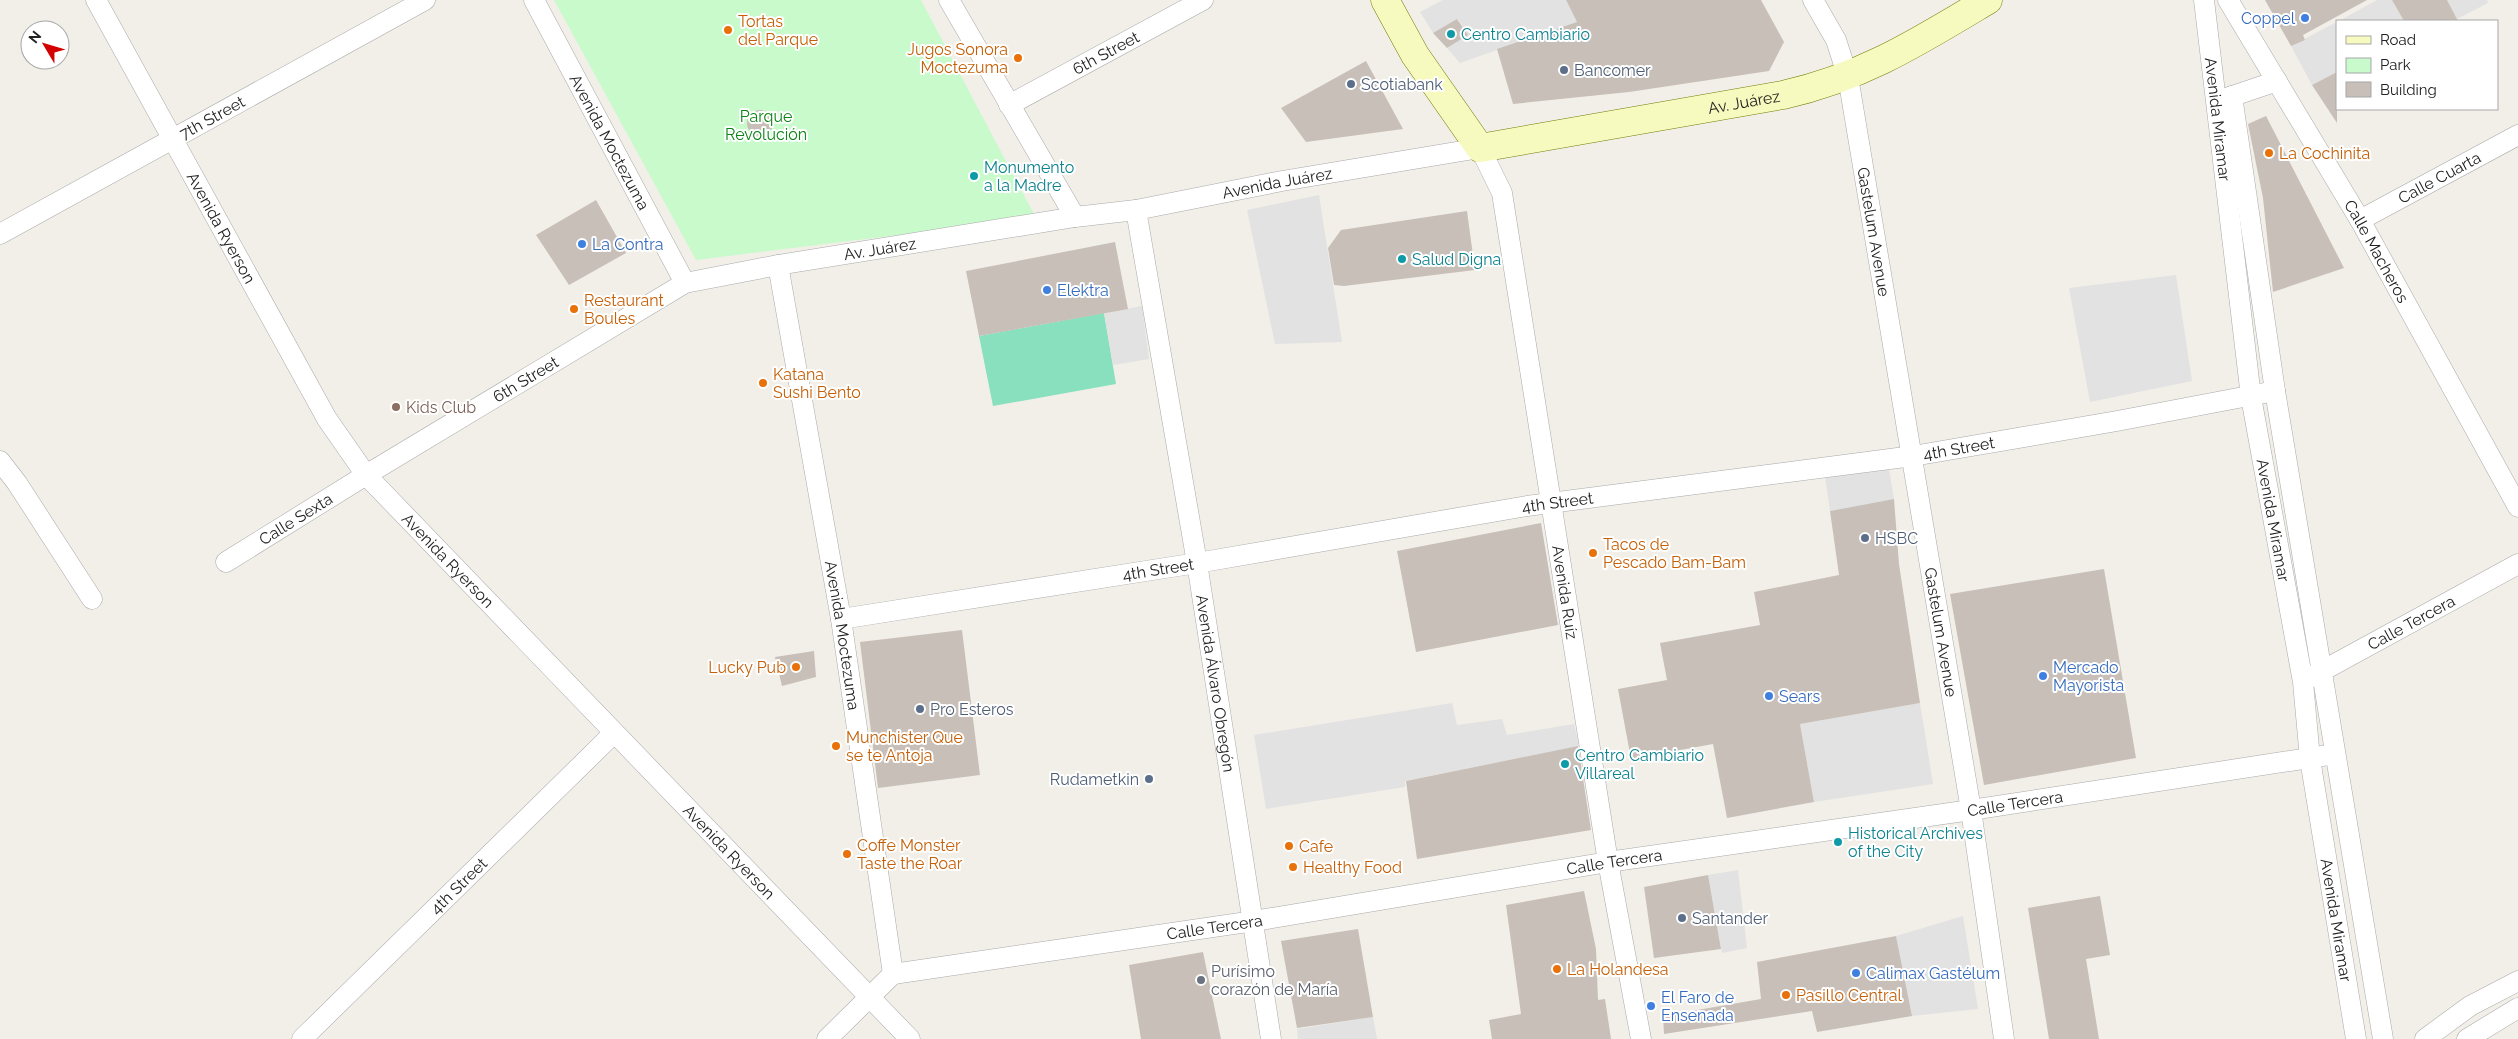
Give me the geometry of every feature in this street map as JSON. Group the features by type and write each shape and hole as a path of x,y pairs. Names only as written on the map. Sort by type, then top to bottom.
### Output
{"street":[{"name":"Avenida Ryerson","path":"96,0 172,141 327,419 366,475 910,1039"},
{"name":"7th Street","path":"0,234 425,0"},
{"name":"Avenida Moctezuma","path":"534,0 685,283"},
{"path":"949,0 1075,217"},
{"name":"6th Street","path":"1009,105 1204,0"},
{"path":"1384,0 1415,55 1480,148"},
{"name":"Gastelum Avenue","path":"1813,0 1836,40 1848,76 1971,810 2004,1039"},
{"name":"Av. Juárez","path":"1480,148 1783,95 1822,86 1903,50 1988,0"},
{"name":"Avenida Miramar","path":"2204,0 2275,391 2383,1039"},
{"name":"Calle Macheros","path":"2228,0 2360,220 2518,508"},
{"path":"2223,99 2276,80"},
{"name":"Avenida Miramar","path":"2223,99 2251,397 2303,682 2310,759 2356,1039"},
{"name":"Calle Cuarta","path":"2360,220 2518,136"},
{"name":"Avenida Juárez","path":"1075,217 1136,210 1282,181 1480,148"},
{"name":"Avenida Ruíz","path":"1480,148 1502,192 1608,862 1641,1039"},
{"name":"Avenida Álvaro Obregón","path":"1136,210 1197,563 1272,1039"},
{"name":"Av. Juárez","path":"685,283 1075,217"},
{"name":"Avenida Moctezuma","path":"778,266 841,619 893,974"},
{"name":"6th Street","path":"366,475 685,283"},
{"name":"4th Street","path":"841,619 1197,563 1550,503 1913,456 2251,397 2275,391"},
{"path":"0,461 17,483 92,599"},
{"name":"Calle Sexta","path":"226,562 366,475"},
{"name":"Calle Tercera","path":"2303,682 2518,564"},
{"name":"4th Street","path":"302,1039 614,733"},
{"name":"Calle Tercera","path":"893,974 1254,921 1608,862 1971,810 2336,754"},
{"path":"827,1039 893,974"},
{"path":"2425,1039 2470,1006 2518,981"},
{"path":"2467,1039 2518,1008"}],"green space":[{"name":"Parque Revolución","path":"554,0 921,0 1036,218 696,260"},
{"path":"1104,313 1116,384 993,406 979,336"}],"shaded area":[{"path":"1443,0 1566,0 1577,22 1460,63 1447,48 1468,35 1458,19 1433,33 1420,12"},
{"path":"2377,0 2392,0 2403,20 2341,20"},
{"path":"2447,0 2487,0 2488,3 2457,19"},
{"path":"2336,23 2336,73 2312,85 2291,46"},
{"path":"1319,195 1342,342 1275,344 1247,210"},
{"path":"2176,275 2192,381 2090,402 2069,288"},
{"path":"1142,306 1149,359 1113,365 1104,313"},
{"path":"1888,463 1894,499 1830,511 1825,476"},
{"path":"1452,703 1457,725 1502,719 1507,735 1574,724 1579,746 1405,781 1405,787 1266,809 1254,735"},
{"path":"1920,703 1933,784 1814,802 1800,724"},
{"path":"1738,870 1747,948 1722,953 1708,875"},
{"path":"1963,916 1978,1009 1912,1016 1896,936"},
{"path":"1373,1017 1377,1039 1298,1039 1297,1029"}],"building":[{"path":"1566,0 1761,0 1784,42 1769,71 1629,92 1513,104 1497,49 1577,22"},
{"name":"Coppel","path":"2265,0 2367,0 2303,35 2305,40 2291,46"},
{"path":"2392,0 2447,0 2457,20 2403,20"},
{"name":"Centro Cambiario","path":"1457,19 1468,35 1447,48 1433,33"},
{"name":"Scotiabank","path":"1366,61 1403,129 1306,142 1281,108"},
{"path":"2336,73 2337,123 2312,85"},
{"path":"760,110 769,114 773,123 769,132 760,136 751,132 747,123 751,114"},
{"path":"2266,116 2344,268 2273,292 2263,198 2248,124"},
{"name":"La Contra","path":"596,200 626,253 569,285 536,235"},
{"name":"Salud Digna","path":"1467,211 1475,270 1344,286 1334,285 1328,248 1341,230"},
{"name":"Elektra","path":"1115,242 1128,309 979,336 966,271"},
{"name":"Sears","path":"1894,499 1899,564 1920,703 1800,724 1814,802 1727,818 1713,744 1631,759 1618,689 1667,680 1660,643 1760,625 1754,592 1839,575 1830,511"},
{"path":"1541,523 1558,625 1416,652 1397,551"},
{"name":"Mercado Mayorista","path":"2104,569 2136,758 1984,785 1950,594"},
{"name":"Pro Esteros","path":"962,630 980,775 878,788 860,642"},
{"name":"Lucky Pub","path":"814,651 816,677 782,686 775,657"},
{"path":"1578,746 1591,830 1417,859 1406,781"},
{"name":"Santander","path":"1708,875 1721,949 1654,958 1644,887"},
{"path":"1584,891 1596,949 1598,1000 1605,999 1611,1039 1492,1039 1489,1020 1521,1014 1506,905"},
{"path":"2100,896 2110,955 2086,959 2099,1039 2049,1039 2028,908"},
{"path":"1358,929 1373,1017 1297,1028 1281,941"},
{"name":"Calimax Gastélum","path":"1896,936 1912,1016 1817,1032 1812,1011 1664,1034 1663,1016 1761,999 1757,962"},
{"path":"1203,952 1221,1039 1141,1039 1129,965"}],"place":[{"name":"Coppel","path":"2305,18"},
{"name":"Tortas del Parque","path":"728,30"},
{"name":"Centro Cambiario","path":"1451,34"},
{"name":"Jugos Sonora Moctezuma","path":"1018,58"},
{"name":"Bancomer","path":"1564,70"},
{"name":"Scotiabank","path":"1351,84"},
{"name":"La Cochinita","path":"2269,153"},
{"name":"Monumento a la Madre","path":"974,176"},
{"name":"La Contra","path":"582,244"},
{"name":"Salud Digna","path":"1402,259"},
{"name":"Elektra","path":"1047,290"},
{"name":"Restaurant Boules","path":"574,309"},
{"name":"Katana Sushi Bento","path":"763,383"},
{"name":"Kids Club","path":"396,407"},
{"name":"HSBC","path":"1865,538"},
{"name":"Tacos de Pescado Bam-Bam","path":"1593,553"},
{"name":"Lucky Pub","path":"796,667"},
{"name":"Mercado Mayorista","path":"2043,676"},
{"name":"Sears","path":"1769,696"},
{"name":"Pro Esteros","path":"920,709"},
{"name":"Munchister Que se te Antoja","path":"836,746"},
{"name":"Centro Cambiario Villareal","path":"1565,764"},
{"name":"Rudametkin","path":"1149,779"},
{"name":"Historical Archives of the City","path":"1838,842"},
{"name":"Cafe","path":"1289,846"},
{"name":"Coffe Monster Taste the Roar","path":"847,854"},
{"name":"Healthy Food","path":"1293,867"},
{"name":"Santander","path":"1682,918"},
{"name":"La Holandesa","path":"1557,969"},
{"name":"Calimax Gastélum","path":"1856,973"},
{"name":"Purísimo corazón de María","path":"1201,980"},
{"name":"Pasillo Central","path":"1786,995"},
{"name":"El Faro de Ensenada","path":"1651,1006"}]}
